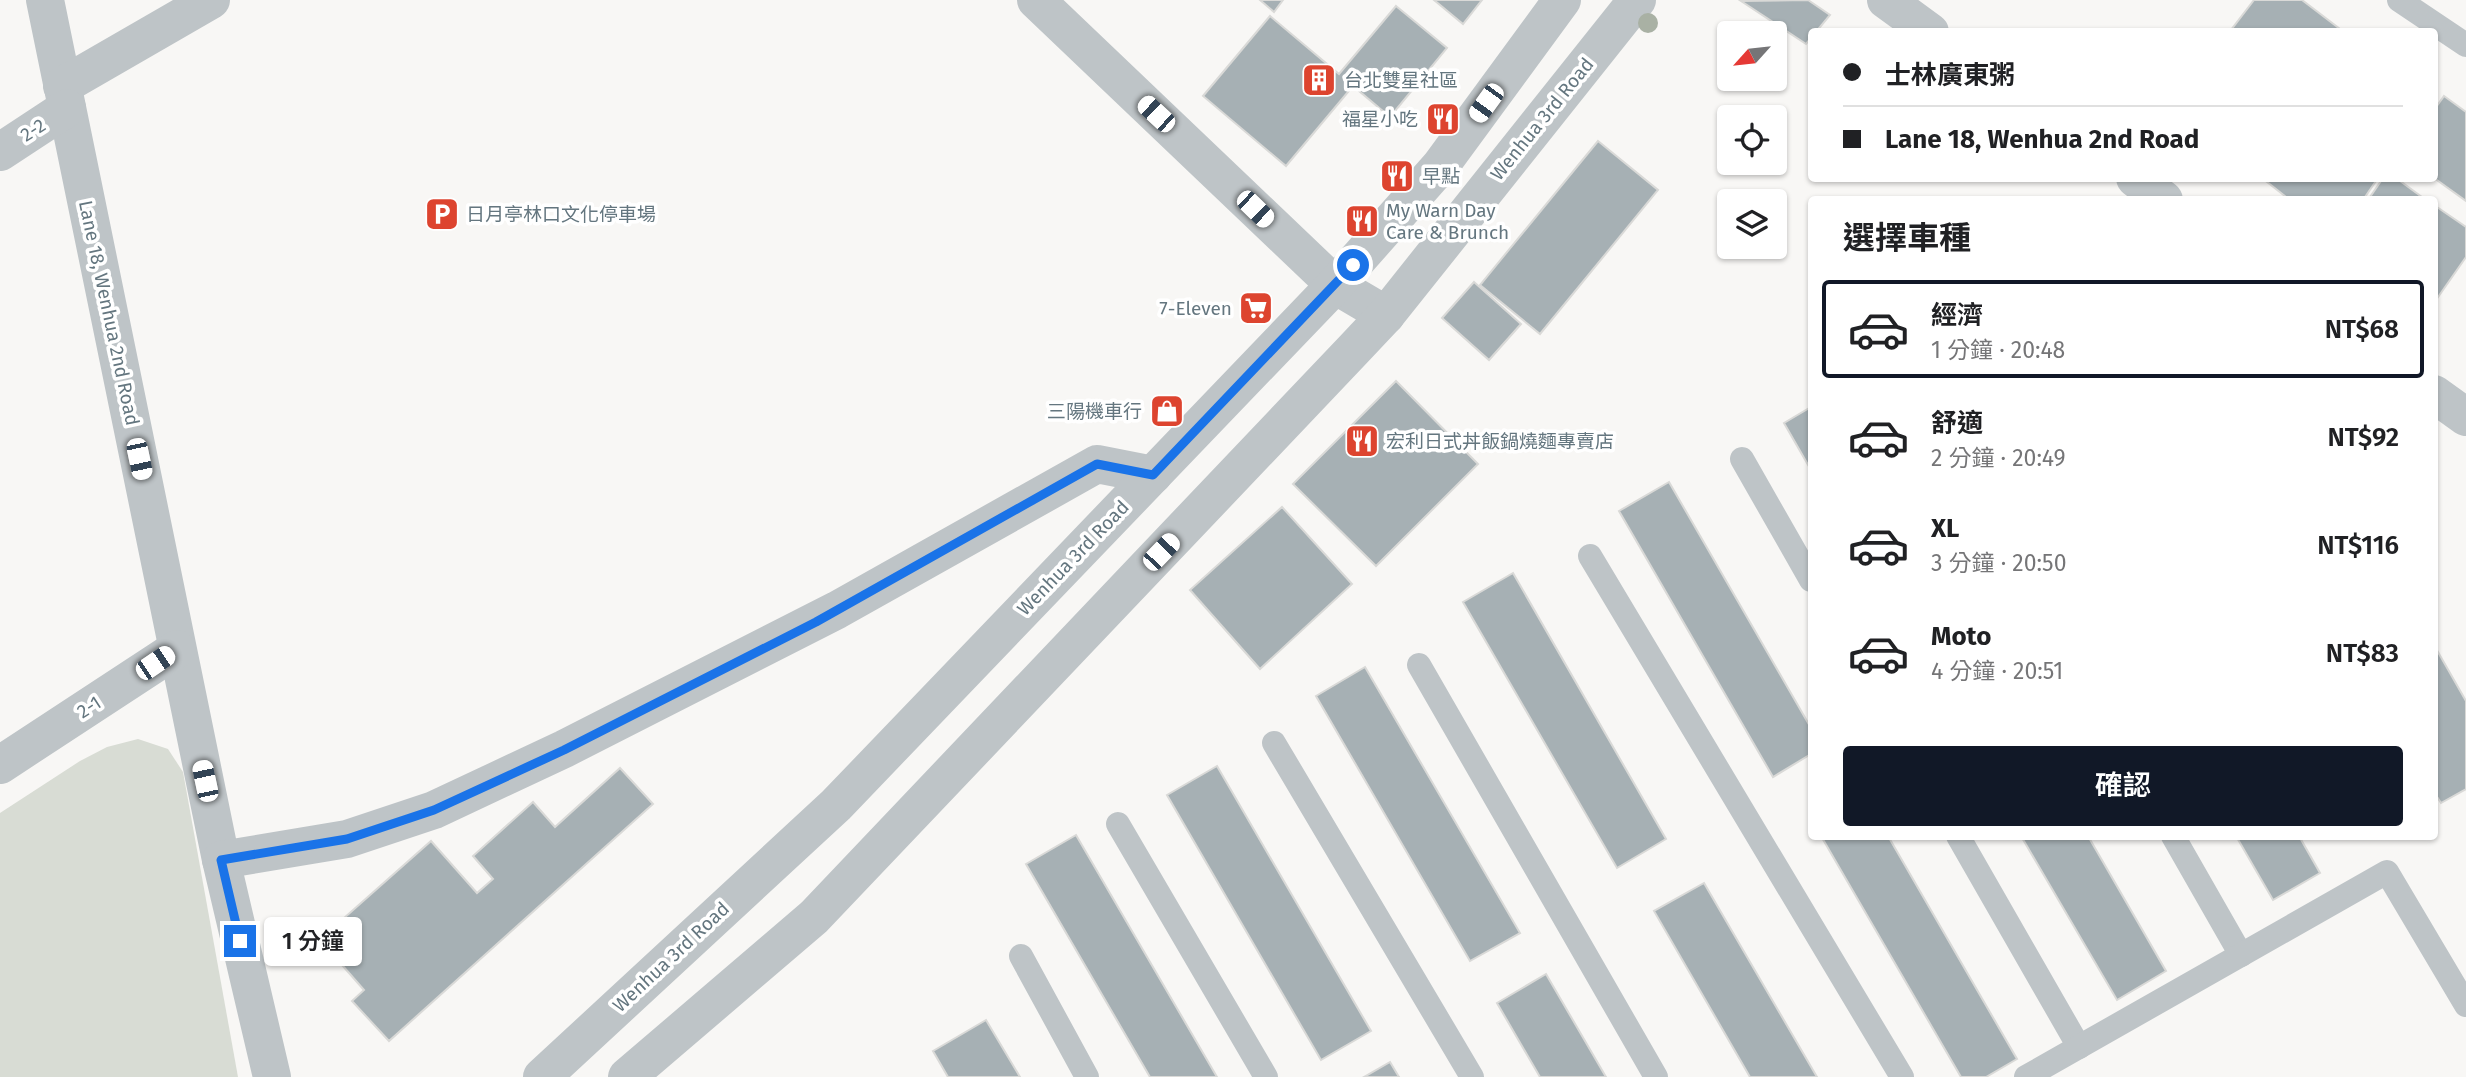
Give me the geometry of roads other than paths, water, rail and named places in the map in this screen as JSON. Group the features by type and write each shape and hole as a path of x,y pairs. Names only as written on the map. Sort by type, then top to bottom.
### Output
{"street":[{"name":"Lane 18, Wenhua 2nd Road","path":"45,0 221,860 272,1077"},
{"name":"2-2","path":"0,152 65,97 211,0"},
{"path":"1036,0 1335,285 1386,315"},
{"name":"Wenhua 3rd Road","path":"542,1077 836,805 1335,285 1441,165 1562,0"},
{"name":"Wenhua 3rd Road","path":"627,1077 814,917 1386,315 1637,0"},
{"path":"1886,0 1924,28"},
{"path":"2140,182 2159,196"},
{"path":"2438,397 2466,416"},
{"path":"221,860 347,839 434,810 564,750 837,610 1097,464 1153,475"},
{"name":"2-1","path":"0,765 177,649"}],"lane":[{"path":"2399,0 2466,45"},
{"path":"1742,459 1808,575"},
{"path":"1590,556 1902,1077"},
{"path":"1419,665 1656,1077"},
{"path":"1274,743 1472,1077"},
{"path":"1118,824 1266,1077"},
{"path":"1960,840 2079,1047"},
{"path":"2175,840 2241,955"},
{"path":"2025,1077 2387,872 2466,1005"},
{"path":"1021,956 1087,1077"}],"place":[{"name":"台北雙星社區","path":"1319,80"},
{"name":"福星小吃","path":"1443,119"},
{"name":"早點","path":"1397,176"},
{"name":"日月亭林口文化停車場","path":"442,214"},
{"name":"My Warn Day Care & Brunch","path":"1362,221"},
{"name":"7-Eleven","path":"1256,308"},
{"name":"三陽機車行","path":"1167,411"},
{"name":"宏利日式丼飯鍋燒麵專賣店","path":"1362,441"}]}
